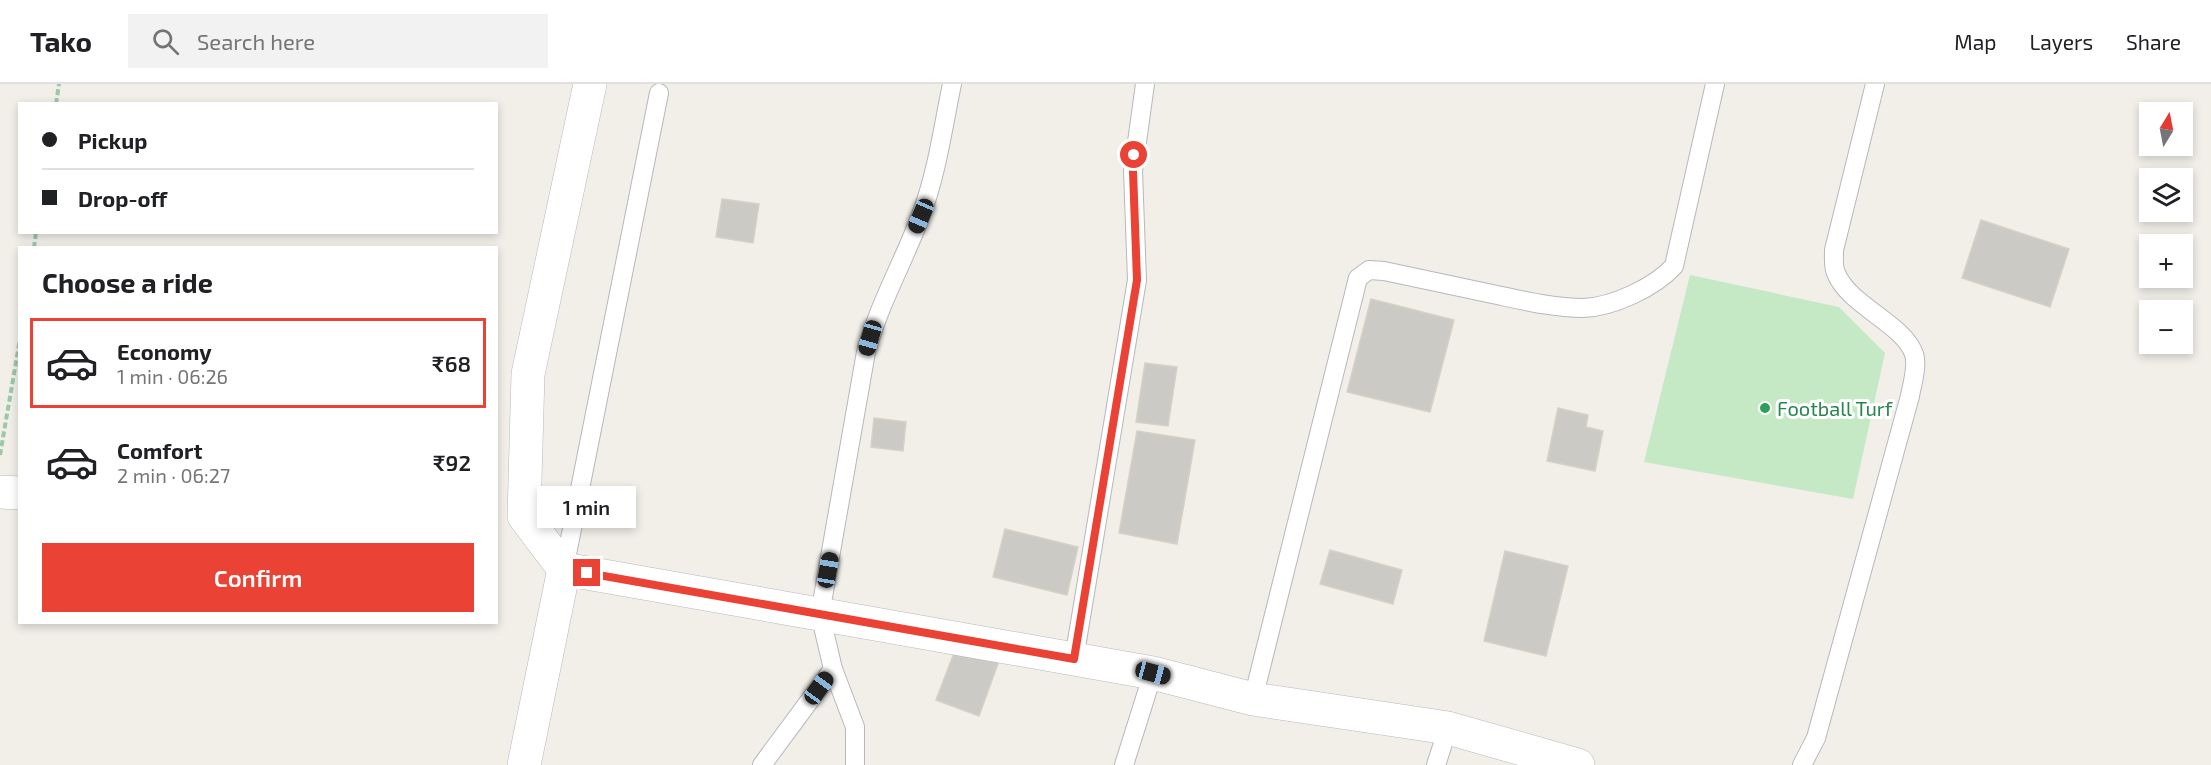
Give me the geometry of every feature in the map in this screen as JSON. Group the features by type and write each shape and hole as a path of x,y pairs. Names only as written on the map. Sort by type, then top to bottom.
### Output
{"street":[{"path":"590,84 528,374 524,516 564,569 1153,673 1253,699 1448,728 1578,765"},
{"path":"0,492 18,493"},
{"path":"524,765 564,569"}],"lane":[{"path":"855,765 855,726 833,669 820,614 866,352 874,323 921,216 931,186 952,84"},
{"path":"1074,659 1137,280 1133,171 1145,84"},
{"path":"1253,699 1358,278 1369,270 1384,271 1545,305 1585,308 1620,298 1663,278 1674,266 1715,84"},
{"path":"1802,765 1816,738 1910,396 1913,376 1914,355 1904,339 1848,291 1835,272 1834,250 1875,84"},
{"path":"564,569 659,93"},
{"path":"762,765 833,669"},
{"path":"1124,765 1153,673"},
{"path":"1436,765 1448,728"}],"path":[{"path":"56,102 59,84"},
{"path":"0,455 18,351"}],"green space":[{"name":"Football Turf","path":"1690,275 1839,307 1885,353 1853,499 1644,462"}],"building":[{"path":"722,199 759,204 753,243 716,237"},
{"path":"1981,220 2069,249 2050,307 1962,278"},
{"path":"1371,299 1454,320 1430,412 1347,392"},
{"path":"1145,363 1177,367 1168,426 1136,422"},
{"path":"1558,408 1588,415 1586,427 1603,431 1595,471 1547,461"},
{"path":"874,418 906,422 903,451 871,447"},
{"path":"1137,431 1195,440 1177,544 1119,533"},
{"path":"1005,529 1078,547 1067,595 993,577"},
{"path":"1330,550 1402,570 1393,604 1320,584"},
{"path":"1505,551 1568,566 1546,656 1484,641"},
{"path":"957,645 999,661 979,716 936,700"}],"place":[{"name":"Football Turf","path":"1765,408"}],"route":[{"path":"587,573 1074,659 1137,280 1134,155"}]}
